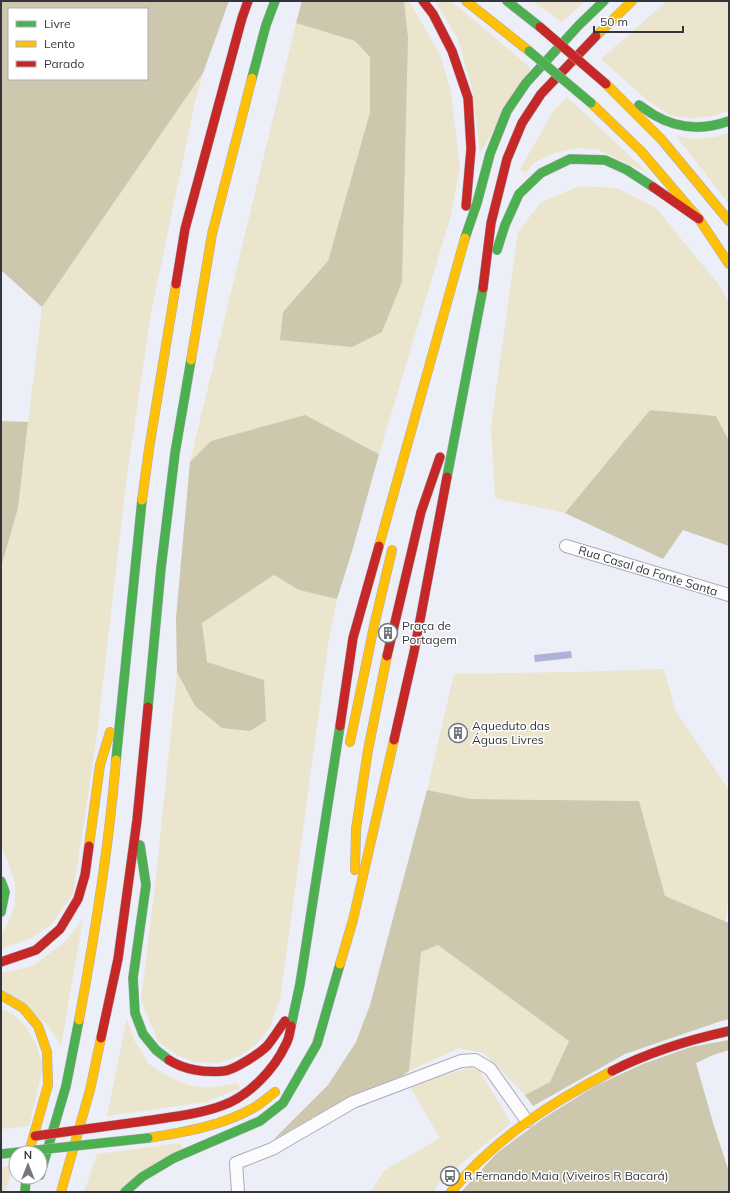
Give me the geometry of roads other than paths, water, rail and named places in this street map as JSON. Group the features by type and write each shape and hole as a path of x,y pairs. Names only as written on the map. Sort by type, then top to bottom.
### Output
{"main road":[{"path":"48,1148 66,1086 91,956 111,819 122,691 149,448 186,229 242,18 248,1"},
{"path":"61,1192 90,1090 118,959 137,820 161,568 175,453 212,234 266,25 275,1"},
{"path":"423,1 433,14 452,51 468,98 471,149 462,247"},
{"path":"466,1 590,103 641,151 699,219 729,264"},
{"path":"507,1 540,27 606,84 662,140 729,221"},
{"path":"24,1138 194,1114 222,1106 248,1091 269,1072 287,1043 300,984 353,638 462,247 477,203 490,154 507,111 526,83 579,25 604,1"},
{"path":"125,1192 142,1177 174,1158 260,1121 283,1102 317,1044 353,920 413,657 483,290 491,223 507,160 522,123 540,94 593,38 632,1"},
{"path":"606,84 660,119 687,127 710,127 729,120"},
{"path":"483,290 505,225 519,194 541,173 570,160 605,160 627,170 699,219"},
{"path":"420,432 427,373"},
{"path":"353,920 356,829 368,750 392,631 421,512 465,386"},
{"path":"348,749 374,626 394,542"},
{"path":"1,962 36,950 60,929 78,899 86,875 100,765 122,691"},
{"path":"320,856 342,772"},
{"path":"137,820 146,885 133,978 135,1013 143,1034 156,1050 175,1064 200,1071 225,1071 249,1060 266,1048 285,1023 300,984"},
{"path":"1,881 5,892 1,912"},
{"path":"1,995 23,1008 38,1026 47,1052 48,1085 31,1145"},
{"path":"451,1192 488,1151 527,1121 574,1090 649,1053 706,1036 729,1031"},
{"path":"1,1154 148,1138 197,1130 226,1120 255,1107 300,1074"}],"street":[{"name":"Rua Casal da Fonte Santa","path":"566,546 729,596"},
{"path":"238,1192 236,1163 272,1149 353,1102 461,1061 475,1060 490,1068 527,1121"}],"water":[{"path":"571,651 572,658 535,662 534,655"}],"place":[{"name":"Praça de Portagem","path":"388,633"},
{"name":"Aqueduto das Águas Livres","path":"458,733"},
{"name":"R Fernando Maia (Viveiros R Bacará)","path":"450,1176"}]}
